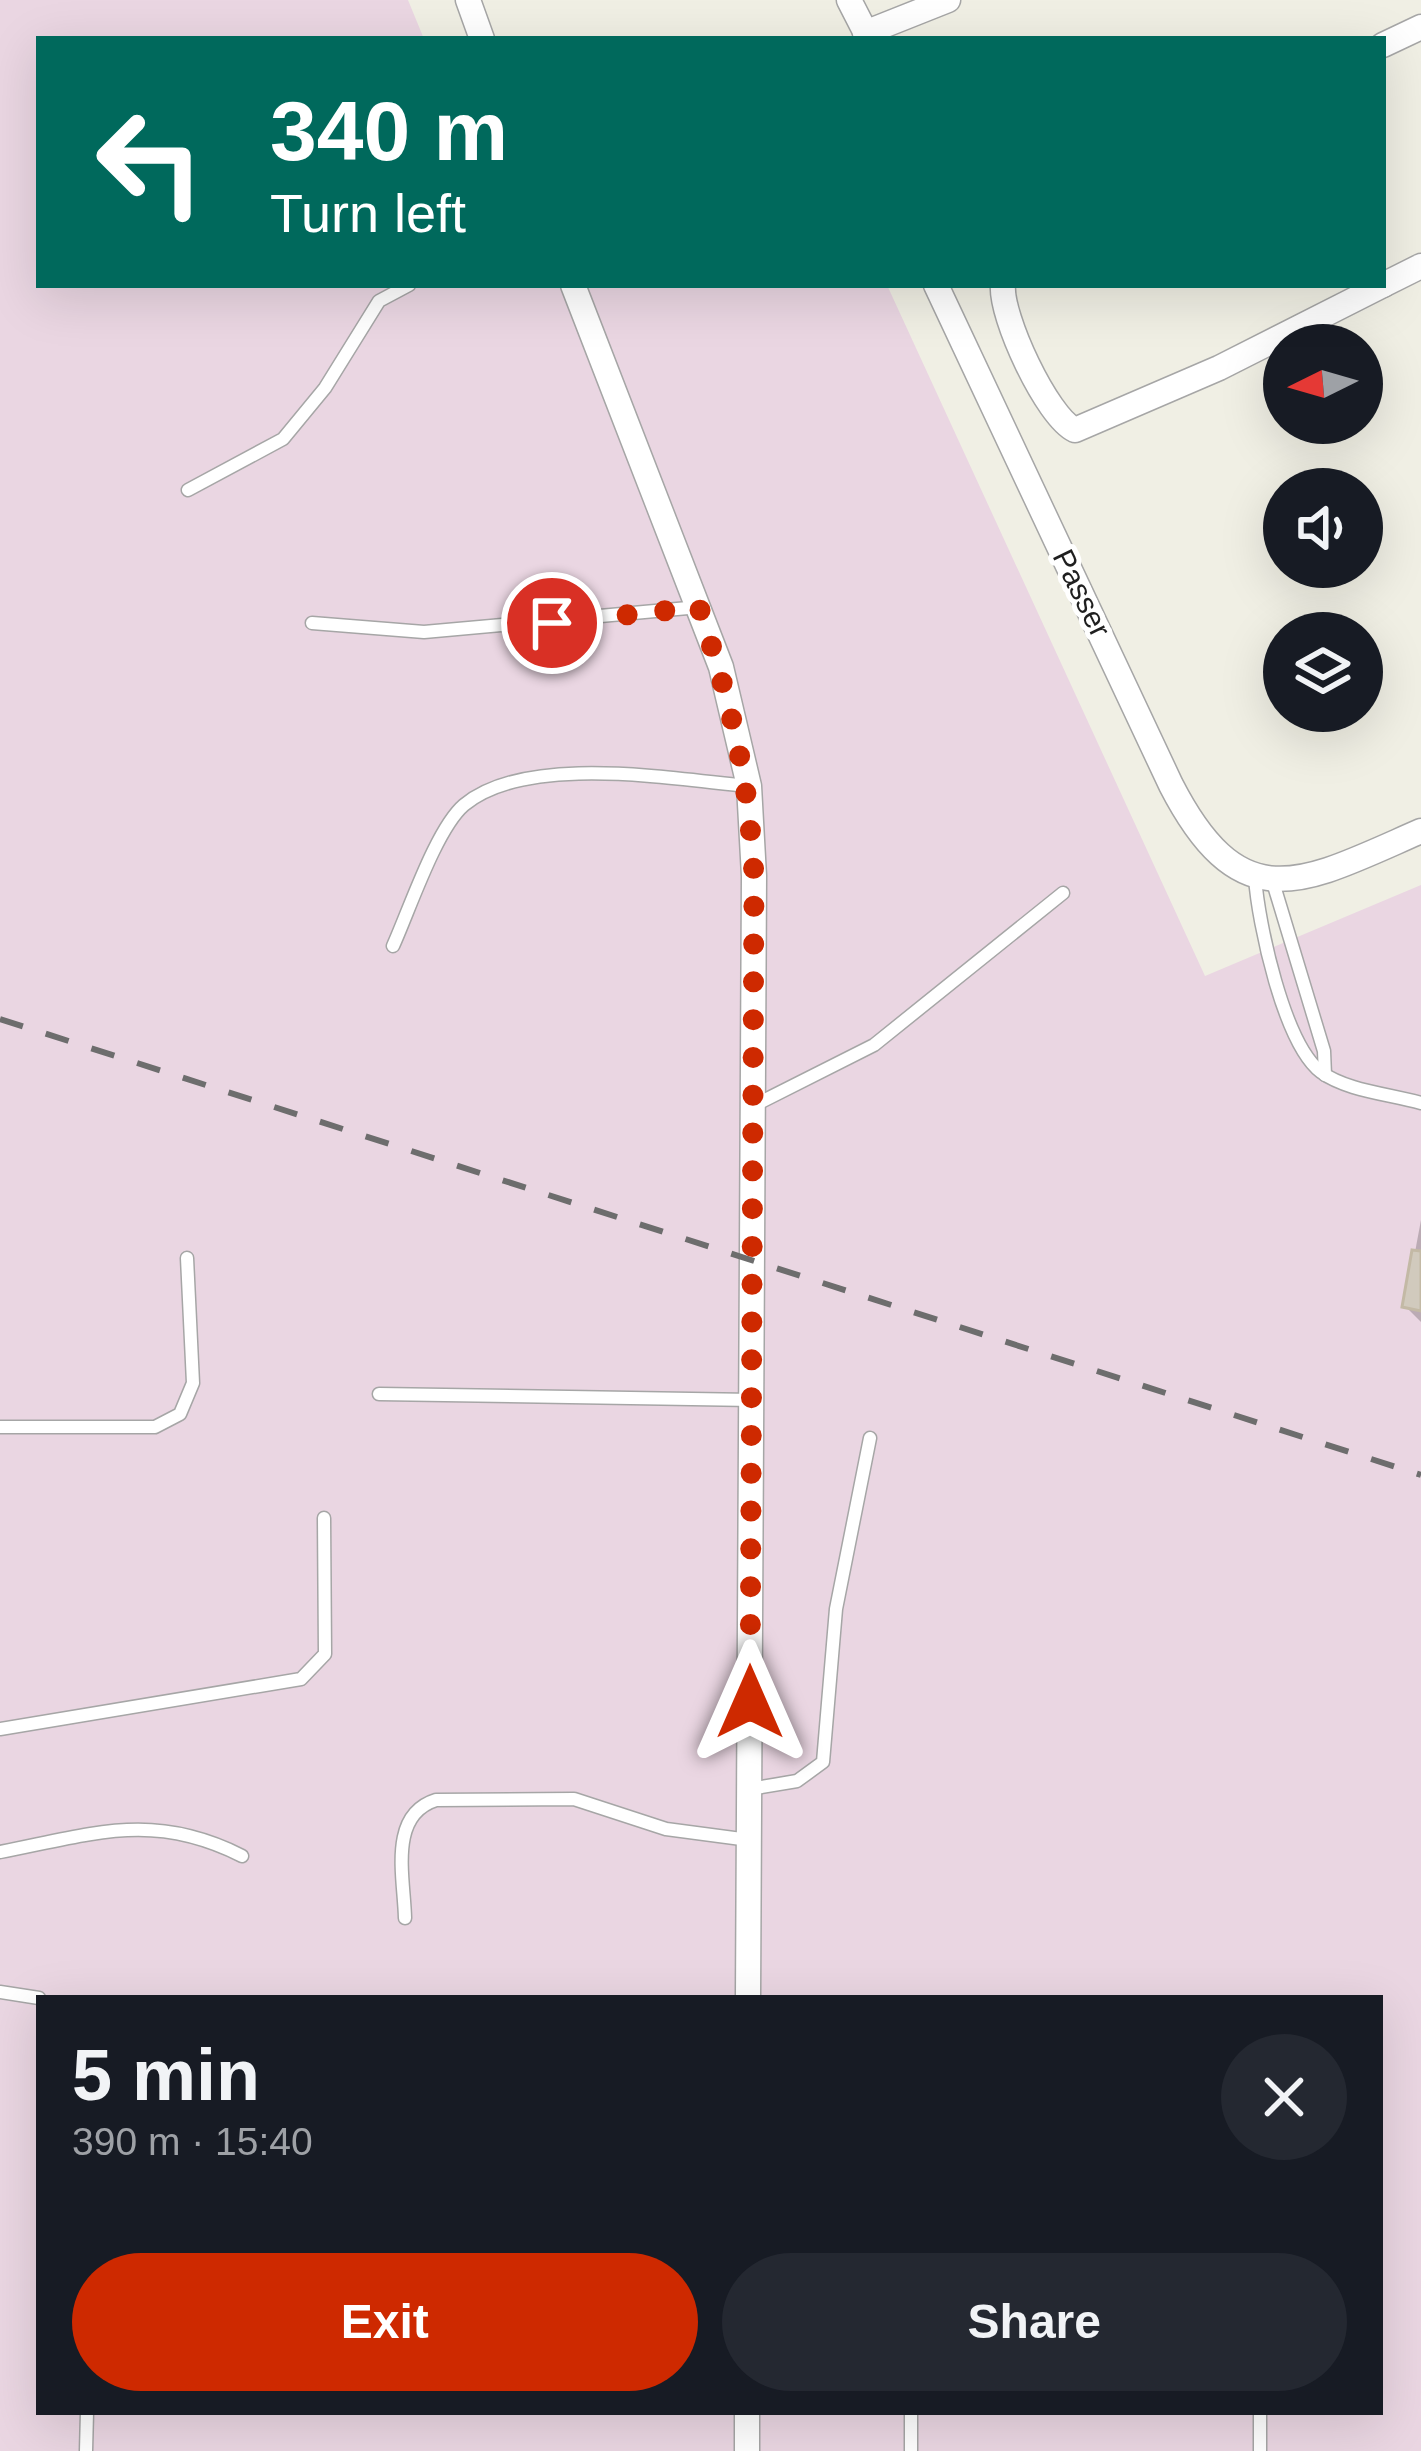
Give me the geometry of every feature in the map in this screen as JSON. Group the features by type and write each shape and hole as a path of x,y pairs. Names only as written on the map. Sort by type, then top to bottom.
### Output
{"street":[{"path":"469,0 481,36"},
{"path":"849,0 867,36 948,0"},
{"path":"1386,44 1421,27"},
{"path":"1386,284 1421,266"},
{"path":"574,288 699,607 736,721 749,786 754,1106 748,1995"},
{"name":"Passer","path":"937,288 1186,814 1216,854 1264,878"},
{"path":"1003,288 1006,317 1043,391 1058,419 1075,430 1183,386 1377,288"},
{"path":"1264,878 1330,870 1421,831"},
{"path":"747,2415 747,2451"}],"lane":[{"path":"188,490 283,439 325,388 379,302 404,288"},
{"path":"312,623 424,632 699,607"},
{"path":"393,946 455,815 481,796 570,772 749,786"},
{"path":"1264,878 1324,1052 1325,1075"},
{"path":"1264,878 1266,940 1298,1042 1325,1075 1421,1103"},
{"path":"754,1106 874,1045 1063,893"},
{"path":"0,1427 155,1427 180,1414 193,1383 187,1258"},
{"path":"379,1394 753,1400"},
{"path":"750,1789 797,1781 823,1762 836,1609 870,1438"},
{"path":"0,1730 302,1679 325,1654 324,1518"},
{"path":"405,1918 406,1820 418,1806 436,1800 574,1799 679,1832 749,1840"},
{"path":"0,1852 148,1828 205,1837 242,1856"},
{"path":"0,1992 36,1998"},
{"path":"86,2451 87,2415"},
{"path":"911,2415 911,2451"},
{"path":"1260,2415 1260,2451"}],"shaded area":[{"path":"0,0 408,0 423,36 36,36 36,288 888,288 1205,976 1421,885 1421,2451 0,2451"}],"building":[{"path":"1412,1250 1421,1251 1421,1311 1402,1307"}],"railway":[{"path":"0,1019 1421,1475"}],"route":[{"path":"552,623 699,607 721,667 749,786 754,876 750,1702"}]}
